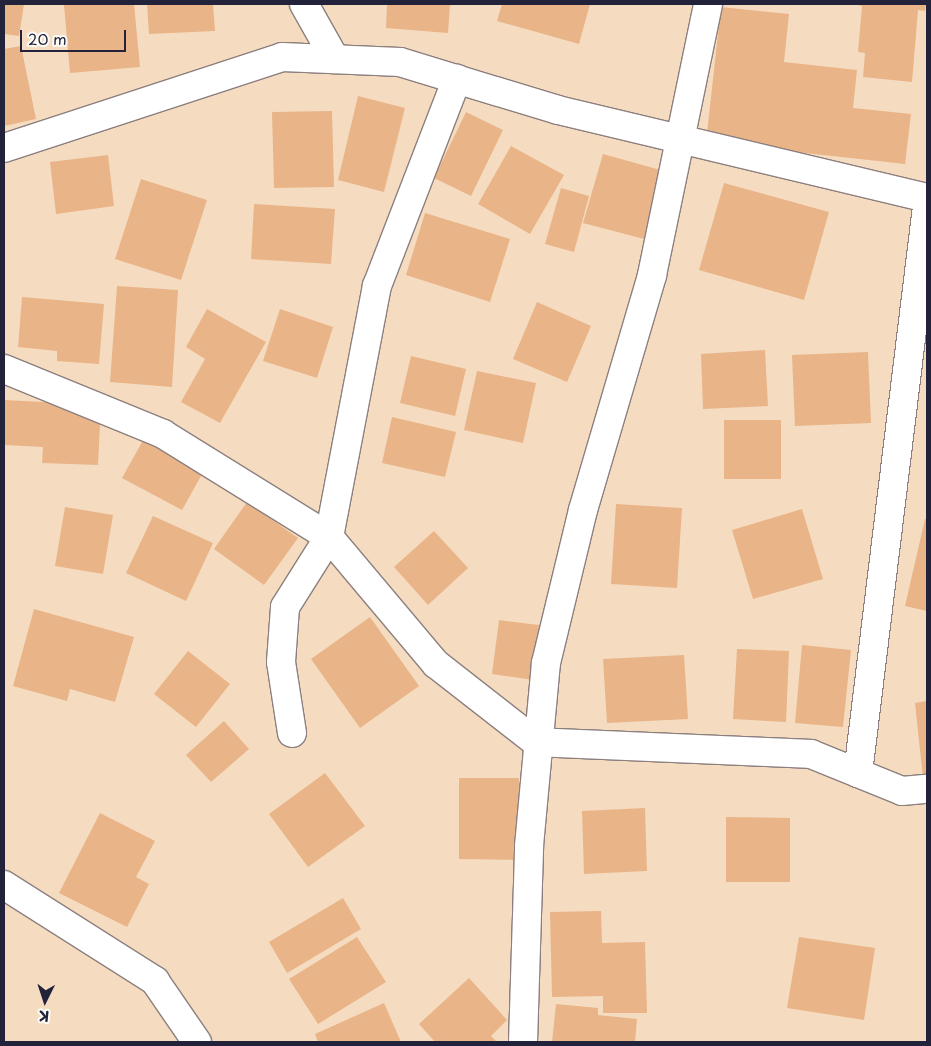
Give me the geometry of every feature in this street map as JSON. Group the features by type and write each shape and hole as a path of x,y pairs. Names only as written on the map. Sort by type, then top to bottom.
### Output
{"street":[{"path":"304,4 335,59"},
{"path":"523,1042 536,742 546,663 583,510 652,275 708,4"},
{"path":"4,148 282,57 400,62 679,140 927,198"},
{"path":"292,733 281,662 285,606 329,537 377,286 457,79"},
{"path":"858,773 927,207"},
{"path":"4,369 163,434 329,537 436,664 536,742 811,754 902,791 927,789"},
{"path":"4,885 155,981 197,1042"}],"building":[{"path":"4,4 24,4 19,36 4,34"},
{"path":"134,4 140,67 70,73 64,5"},
{"path":"147,4 213,4 215,31 149,34"},
{"path":"387,4 450,4 448,33 386,28"},
{"path":"502,4 590,4 579,44 497,21"},
{"path":"853,4 926,4 925,11 918,10 912,82 863,77 865,53 858,52 862,6"},
{"path":"721,7 789,14 784,62 857,70 853,108 911,114 905,164 706,142"},
{"path":"21,46 36,119 4,126 4,49"},
{"path":"358,96 405,108 384,192 338,180"},
{"path":"332,111 334,187 274,188 272,112"},
{"path":"466,112 503,130 471,196 434,178"},
{"path":"511,146 564,175 530,234 478,204"},
{"path":"603,154 664,171 644,239 583,223"},
{"path":"108,155 114,206 56,214 50,162"},
{"path":"141,179 207,200 181,280 115,259"},
{"path":"724,183 829,212 804,300 699,270"},
{"path":"561,188 589,196 574,252 545,244"},
{"path":"254,204 335,209 331,264 251,259"},
{"path":"425,213 510,239 490,302 406,275"},
{"path":"117,286 178,290 172,387 110,382"},
{"path":"22,297 104,304 99,364 57,361 57,351 18,347"},
{"path":"537,302 591,326 567,382 513,359"},
{"path":"207,309 266,342 220,423 181,402 205,359 186,347"},
{"path":"280,309 333,327 317,378 263,361"},
{"path":"765,350 768,406 703,409 701,354"},
{"path":"868,352 871,423 795,426 792,355"},
{"path":"411,356 466,369 455,416 400,403"},
{"path":"477,371 536,383 523,443 464,430"},
{"path":"4,400 101,405 98,465 42,463 43,447 4,445"},
{"path":"392,417 456,432 445,477 382,463"},
{"path":"724,420 781,420 781,479 724,479"},
{"path":"146,435 206,467 182,510 122,478"},
{"path":"247,502 298,538 264,585 214,549"},
{"path":"616,504 682,508 677,588 611,584"},
{"path":"65,507 113,515 103,574 55,566"},
{"path":"802,509 823,579 753,599 732,530"},
{"path":"153,516 213,543 186,601 126,573"},
{"path":"925,519 927,519 927,611 905,606"},
{"path":"434,531 468,568 428,605 394,567"},
{"path":"34,609 134,637 115,702 70,689 67,701 13,686"},
{"path":"370,617 419,686 360,728 311,659"},
{"path":"499,620 547,626 540,681 492,674"},
{"path":"802,645 851,650 843,727 795,723"},
{"path":"737,649 789,651 786,722 733,719"},
{"path":"188,651 230,684 196,727 154,694"},
{"path":"684,655 688,719 607,723 603,659"},
{"path":"927,701 927,777 923,778 915,703"},
{"path":"224,721 249,749 211,782 186,755"},
{"path":"325,773 365,826 308,867 269,814"},
{"path":"459,778 519,778 518,860 459,859"},
{"path":"645,808 647,871 584,874 582,811"},
{"path":"100,813 155,841 136,877 149,884 127,927 59,893"},
{"path":"726,817 790,818 790,882 726,882"},
{"path":"343,898 361,929 287,973 269,942"},
{"path":"601,911 602,943 645,942 647,1013 603,1013 603,996 552,997 550,912"},
{"path":"357,937 386,982 318,1024 289,979"},
{"path":"799,937 875,948 864,1020 787,1008"},
{"path":"469,978 507,1020 491,1036 497,1042 435,1042 419,1024"},
{"path":"384,1003 401,1042 318,1042 315,1034"},
{"path":"556,1004 598,1008 598,1015 637,1019 635,1042 552,1042"}]}
